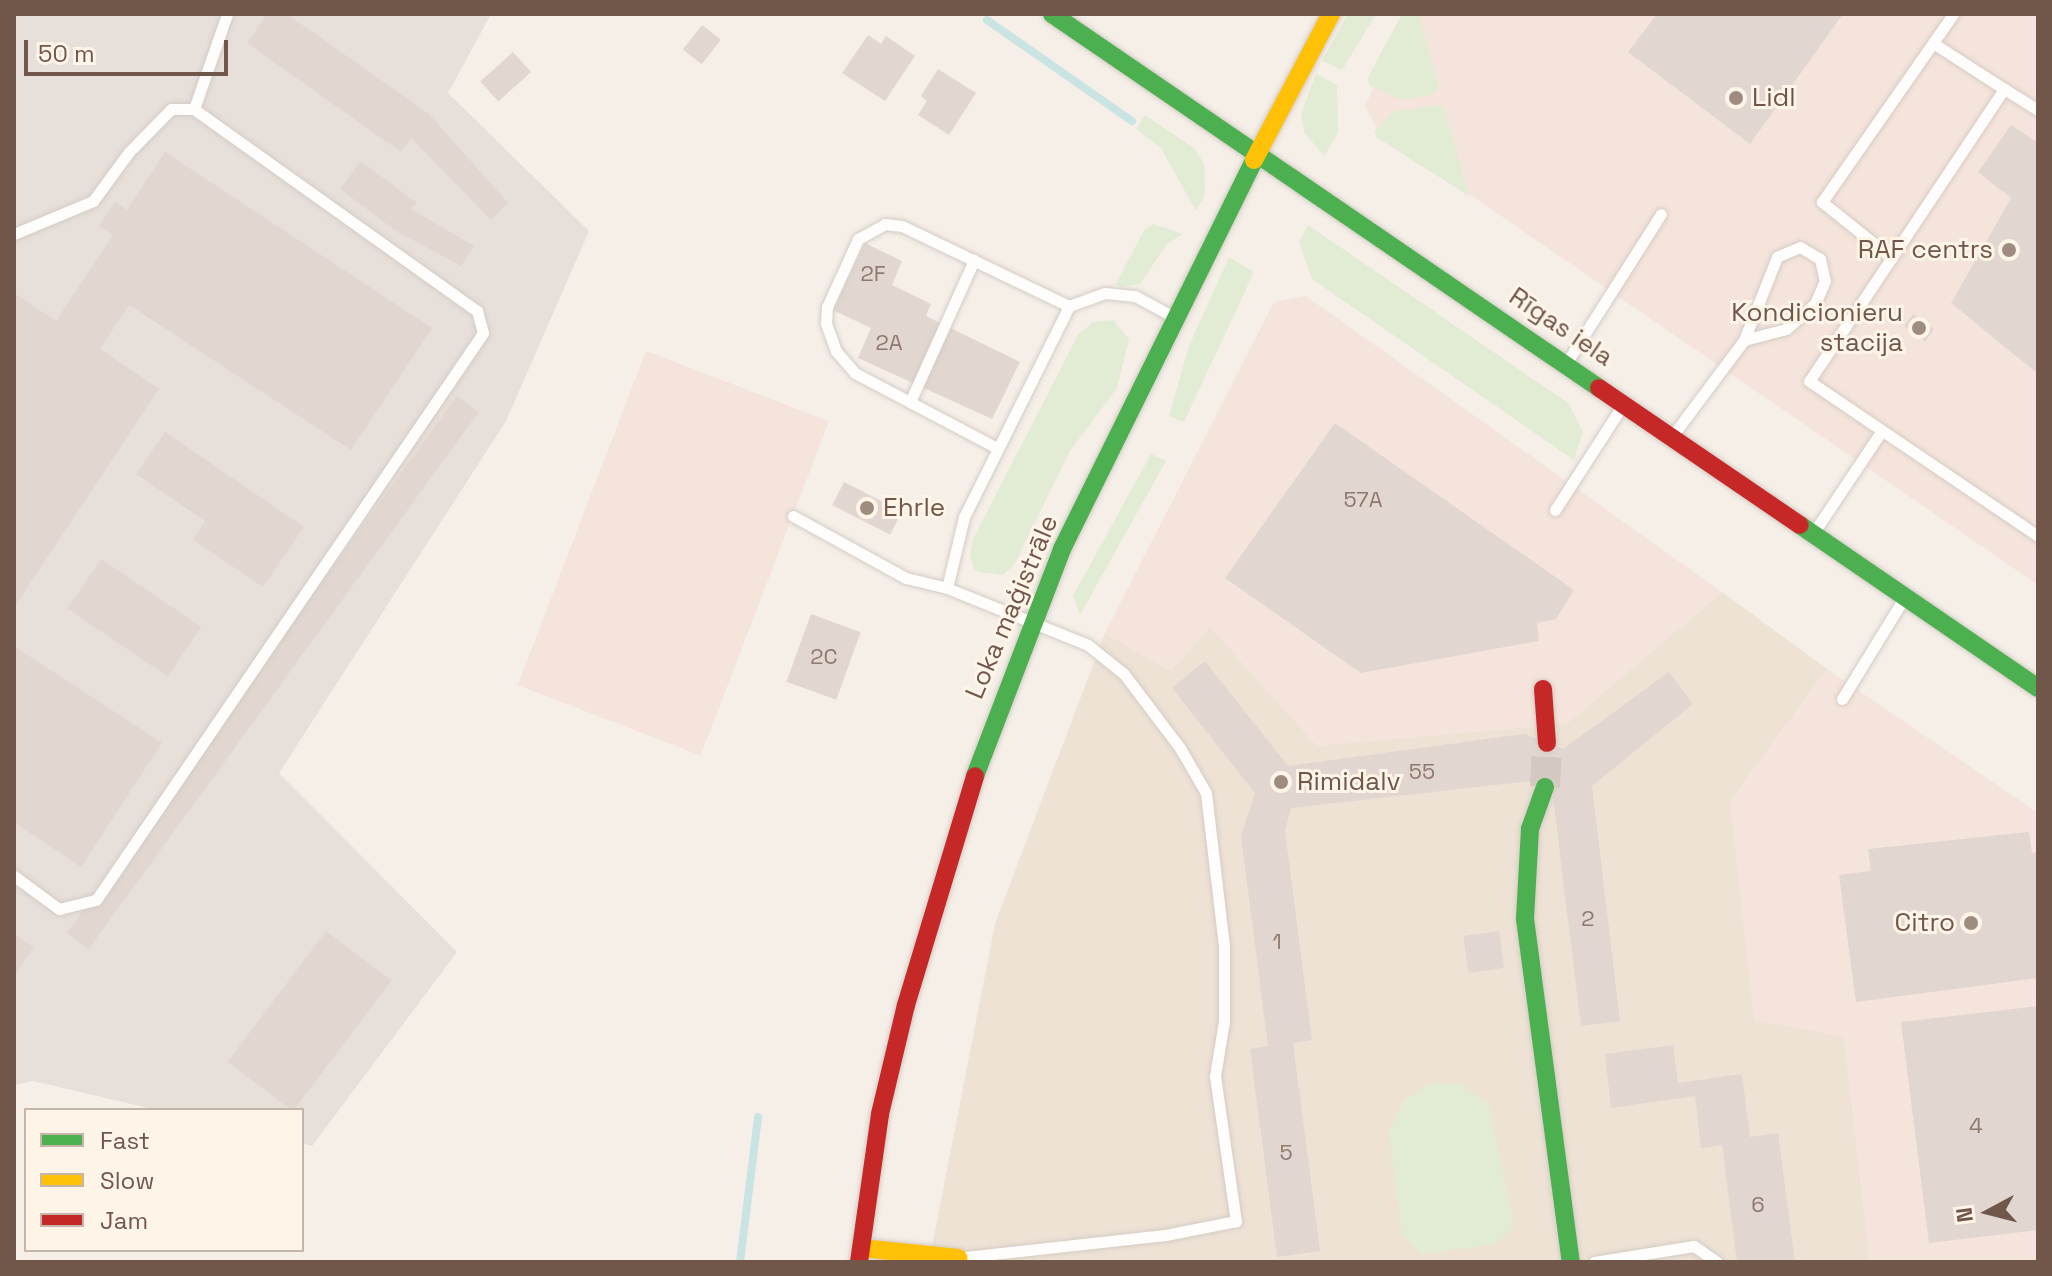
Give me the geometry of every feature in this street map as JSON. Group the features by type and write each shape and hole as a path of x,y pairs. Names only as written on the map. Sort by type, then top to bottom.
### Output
{"main road":[{"name":"Rīgas iela","path":"1052,14 1567,363 2038,688"},
{"name":"Loka maģistrāle","path":"860,1255 880,1114 931,910 989,729 1062,549 1175,317 1331,14"},
{"path":"1543,689 1547,743"},
{"path":"1545,787 1530,829 1525,919 1571,1262"},
{"path":"860,1255 958,1258"}],"lane":[{"path":"194,109 227,14"},
{"path":"1892,258 1822,202 1953,14"},
{"path":"1933,43 2038,110"},
{"path":"2004,89 1809,381 2038,536"},
{"path":"14,234 93,201 129,152 171,109 194,109 477,311 483,333 96,900 59,909 14,876"},
{"path":"1567,363 1661,214"},
{"path":"997,448 855,373 836,351 826,324 827,307 858,239 885,224 974,260 1069,306"},
{"path":"1673,436 1744,340 1777,257 1788,249 1811,251 1825,268 1815,304 1786,329 1744,340"},
{"path":"910,402 974,260"},
{"path":"947,588 964,517 1069,306 1105,293 1135,296 1175,317"},
{"path":"1555,510 1624,402"},
{"path":"1813,533 1881,432"},
{"path":"793,516 906,578 947,588 1033,620 1088,645 1124,674 1182,751 1206,793 1224,946 1224,1021 1215,1076 1236,1221 1165,1235 958,1258"},
{"path":"1842,699 1905,597"},
{"path":"1594,1262 1694,1246 1717,1262"}],"shaded area":[{"path":"14,14 491,14 448,93 589,231 506,421 279,773 457,952 312,1146 304,1144 304,1108 148,1108 33,1081 14,1085"},
{"path":"1408,14 2038,14 2038,585 1379,132 1365,106"},
{"path":"1306,296 1722,592 1567,724 1317,746 1210,627 1171,671 1105,633 1274,302"},
{"path":"646,351 829,421 701,755 518,685"},
{"path":"1722,592 1827,669 1730,802 1844,1037 1870,1262 929,1262 995,924 1105,633 1171,671 1210,627 1567,723"},
{"path":"1827,669 2038,813 2038,1262 1870,1262 1844,1037 1754,1020 1730,802"}],"green space":[{"path":"1348,14 1376,14 1342,70 1322,61"},
{"path":"1402,14 1419,14 1439,88 1431,95 1401,100 1369,85 1368,77"},
{"path":"1316,74 1337,85 1338,133 1324,156 1304,132 1301,113"},
{"path":"1442,105 1469,196 1376,137 1375,131 1394,111"},
{"path":"1145,115 1195,149 1204,164 1205,195 1196,211 1161,148 1136,129"},
{"path":"1154,224 1183,234 1167,244 1140,284 1121,287 1116,284 1144,230"},
{"path":"1308,225 1568,403 1583,432 1574,460 1312,279 1299,242"},
{"path":"1229,257 1254,272 1184,422 1169,416 1189,346"},
{"path":"1113,320 1129,339 1117,388 1070,451 1014,565 1002,575 975,571 970,558 973,539 1078,335 1093,322"},
{"path":"1151,454 1166,461 1080,615 1073,596"},
{"path":"1429,1084 1461,1084 1489,1105 1512,1215 1512,1228 1496,1244 1422,1254 1402,1235 1389,1133 1403,1102"}],"building":[{"path":"267,14 287,14 429,114 508,203 491,220 411,138 401,152 247,43"},
{"name":"Lidl","path":"1657,14 1843,14 1750,144 1628,52"},
{"path":"702,25 721,40 702,64 683,49"},
{"path":"868,35 881,44 886,36 915,56 885,101 842,73"},
{"path":"513,52 531,72 498,102 480,81"},
{"path":"938,69 976,93 949,135 918,115 927,101 921,96"},
{"name":"RAF centrs","path":"2011,125 2038,143 2038,374 1951,303 2011,198 1978,172"},
{"path":"165,152 432,328 351,450 129,305 100,349 159,389 14,608 14,293 56,321 113,235 99,226 115,201 127,210"},
{"path":"361,161 417,203 411,209 474,246 461,266 396,231 340,189"},
{"path":"865,243 902,261 892,285 931,304 926,316 1020,362 992,419 858,358 871,328 833,310"},
{"name":"Kondicionieru stacija","path":"1913,314 1934,329 1925,341 1904,326"},
{"path":"457,396 479,412 89,949 67,933"},
{"path":"1335,423 1574,590 1556,619 1537,623 1539,641 1361,673 1225,578"},
{"path":"165,432 304,527 263,587 193,540 205,521 136,474"},
{"name":"Ehrle","path":"844,482 902,512 890,535 832,505"},
{"path":"101,559 201,627 168,676 67,609"},
{"path":"811,614 861,632 836,700 786,682"},
{"path":"14,646 162,743 81,867 14,822"},
{"path":"1205,661 1288,766 1524,734 1563,749 1669,672 1693,704 1592,786 1620,1021 1581,1026 1552,789 1531,781 1291,808 1285,831 1312,1040 1293,1043 1320,1251 1277,1257 1250,1049 1268,1046 1241,836 1255,793 1172,688"},
{"path":"2029,832 2032,853 2038,852 2038,978 1856,1002 1839,875 1871,871 1868,849"},
{"path":"326,931 391,980 295,1108 288,1108 227,1062"},
{"path":"1499,931 1504,968 1468,973 1463,936"},
{"path":"14,934 34,947 14,976"},
{"path":"2038,1006 2038,1230 1929,1243 1901,1022"},
{"path":"1673,1045 1678,1083 1742,1074 1750,1137 1778,1133 1795,1262 1737,1262 1722,1145 1701,1148 1695,1096 1611,1108 1605,1054"}],"waterway":[{"path":"987,20 1132,121"},
{"path":"740,1262 758,1117"}],"tunnel":[{"path":"1545,787 1547,743"}],"traffic: fast":[{"path":"1052,14 1599,388"},
{"path":"975,776 1062,549 1254,160"},
{"path":"1800,525 2038,688"},
{"path":"1545,787 1530,829 1525,919 1571,1262"}],"traffic: slow":[{"path":"1254,160 1331,14"},
{"path":"861,1248 958,1258"}],"traffic: jam":[{"path":"1599,388 1800,525"},
{"path":"1543,689 1547,743"},
{"path":"859,1262 880,1114 906,1005 975,776"}],"place":[{"name":"Lidl","path":"1736,98"},
{"name":"RAF centrs","path":"2009,250"},
{"name":"Kondicionieru stacija","path":"1919,328"},
{"name":"Ehrle","path":"867,508"},
{"name":"Rimidalv","path":"1281,782"},
{"name":"Citro","path":"1971,923"}]}
